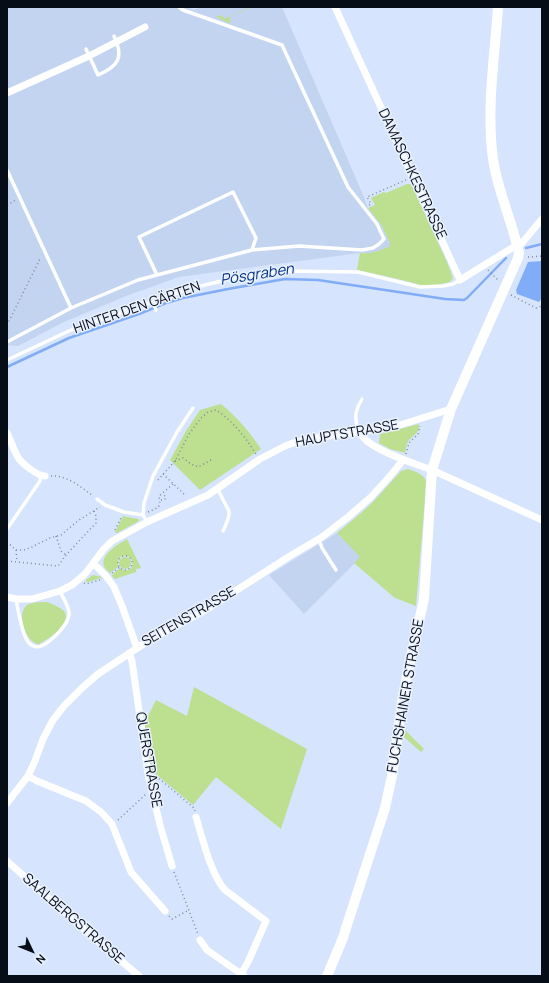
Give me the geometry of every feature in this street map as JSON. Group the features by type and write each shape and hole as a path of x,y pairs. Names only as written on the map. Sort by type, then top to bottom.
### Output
{"street":[{"name":"DAMASCHKESTRASSE","path":"335,7 460,280"},
{"path":"451,409 519,253 498,185 492,151 490,127 498,7"},
{"path":"7,93 115,39 145,27"},
{"path":"460,280 522,243 542,219"},
{"name":"HAUPTSTRASSE","path":"7,596 16,599 32,599 60,591 72,585 78,581 103,550 112,542 147,522 208,495 260,458 285,446 296,442 321,437 400,425 451,409"},
{"name":"FUCHSHAINER STRASSE","path":"327,976 343,938 379,827 389,791 403,696 424,600 432,470 451,409"},
{"path":"360,432 370,443 382,450 403,460 432,470 542,520"},
{"path":"7,433 20,460 30,469 43,476"},
{"name":"SEITENSTRASSE","path":"7,803 28,776 46,731 58,713 71,698 98,674 151,639 204,611 319,539 348,518 370,498 391,476 403,460"},
{"path":"93,564 107,577 114,587 137,648"},
{"name":"QUERSTRASSE","path":"129,653 132,661 148,774 160,825 172,866"},
{"path":"28,776 86,801 101,812 112,824 132,872 165,911"},
{"path":"196,817 211,862 221,885 225,890 266,921 243,975 207,950 200,940"},
{"name":"SAALBERGSTRASSE","path":"7,861 139,976"}],"lane":[{"path":"7,342 72,308 138,280 252,250 299,246 362,250 373,248 380,244 384,238 377,224 348,187 282,45 183,10 179,7"},
{"path":"88,52 98,75 105,72 116,64 118,59 119,51 115,39"},
{"path":"7,170 72,308"},
{"path":"157,275 139,237 233,192 256,238 252,250"},
{"name":"HINTER DEN GÄRTEN","path":"7,360 71,330 154,303 192,288 239,277 286,271 358,272 420,287 443,286 453,284 460,280"},
{"path":"154,303 156,310"},
{"path":"360,432 355,416 356,409 362,399"},
{"path":"147,522 143,515 144,503 153,476 177,432 193,408"},
{"path":"7,529 43,476"},
{"path":"217,488 229,511 227,522 223,530"},
{"path":"97,499 105,505 124,512 143,515"},
{"path":"319,539 322,548 336,570"},
{"path":"16,599 24,637 32,646 36,647 41,646 55,636 68,620 70,612 60,591"}],"path":[{"path":"364,208 371,204 367,197 413,177"},
{"path":"7,325 45,250"},
{"path":"518,258 542,256"},
{"path":"489,271 494,276"},
{"path":"511,294 536,308 542,306"},
{"path":"147,491 175,461 189,434 201,418 208,412 216,410 226,416 260,458"},
{"path":"403,460 409,442 420,430 420,419"},
{"path":"175,461 183,458 198,467 213,459"},
{"path":"163,474 188,498"},
{"path":"43,476 65,478 80,486 97,499"},
{"path":"143,515 158,508 161,500 159,497 173,484"},
{"path":"161,500 166,498 163,494"},
{"path":"7,542 16,550 24,550 32,547 50,538 61,535 78,520 105,505"},
{"path":"7,561 58,566 66,555 96,523 94,511"},
{"path":"112,542 112,536 124,512"},
{"path":"56,536 61,551 66,555"},
{"path":"16,550 16,562"},
{"path":"126,556 130,558 132,563 129,568 125,570 120,567 118,562 120,558 126,556"},
{"path":"78,581 86,584 103,579 120,567"},
{"path":"148,774 156,776 194,808 196,817"},
{"path":"112,824 152,789"},
{"path":"172,866 200,940"},
{"path":"165,911 172,919 189,910"}],"shaded area":[{"path":"7,7 186,7 194,10 202,7 282,7 368,208 382,226 390,246 370,254 360,253 179,277 126,296 64,322 18,346 7,345"},
{"path":"337,533 361,557 304,614 269,575"}],"green space":[{"path":"252,7 229,17 231,22 229,23 216,17 222,15 224,19"},
{"path":"407,184 411,184 447,262 453,278 450,282 432,286 421,285 357,270 360,253 372,253 390,246 382,226 368,208 375,205 371,198"},
{"path":"221,404 243,425 261,449 200,490 170,460 186,431 200,410"},
{"path":"419,424 418,431 408,442 405,453 390,449 379,443 380,434"},
{"path":"408,469 421,475 426,481 416,606 395,598 354,563 360,557 337,533 373,502 401,471"},
{"path":"123,516 138,519 139,521 117,533 115,532"},
{"path":"127,539 141,568 136,569 136,572 115,579 112,575 120,568 127,570 132,567 133,565 131,559 127,556 121,556 118,561 118,567 110,573 105,568 103,563 104,558 112,549"},
{"path":"125,557 129,559 131,563 129,567 125,569 121,567 119,563 121,559"},
{"path":"93,575 102,577 86,582 86,580"},
{"path":"36,602 47,602 64,611 66,616 65,621 53,635 37,644 28,637 26,633 22,613 26,606 30,604"},
{"path":"194,687 307,749 281,829 216,777 193,805 151,770 143,715 147,718 156,700 187,716"},
{"path":"405,730 424,749 421,752 404,737"}],"water":[{"path":"542,261 542,298 539,302 517,294 516,290 528,262"}],"waterway":[{"name":"Pösgraben","path":"526,248 542,244"},
{"name":"Pösgraben","path":"7,367 69,338 166,303 183,298 285,279 318,280 445,299 464,300 506,258"}]}
